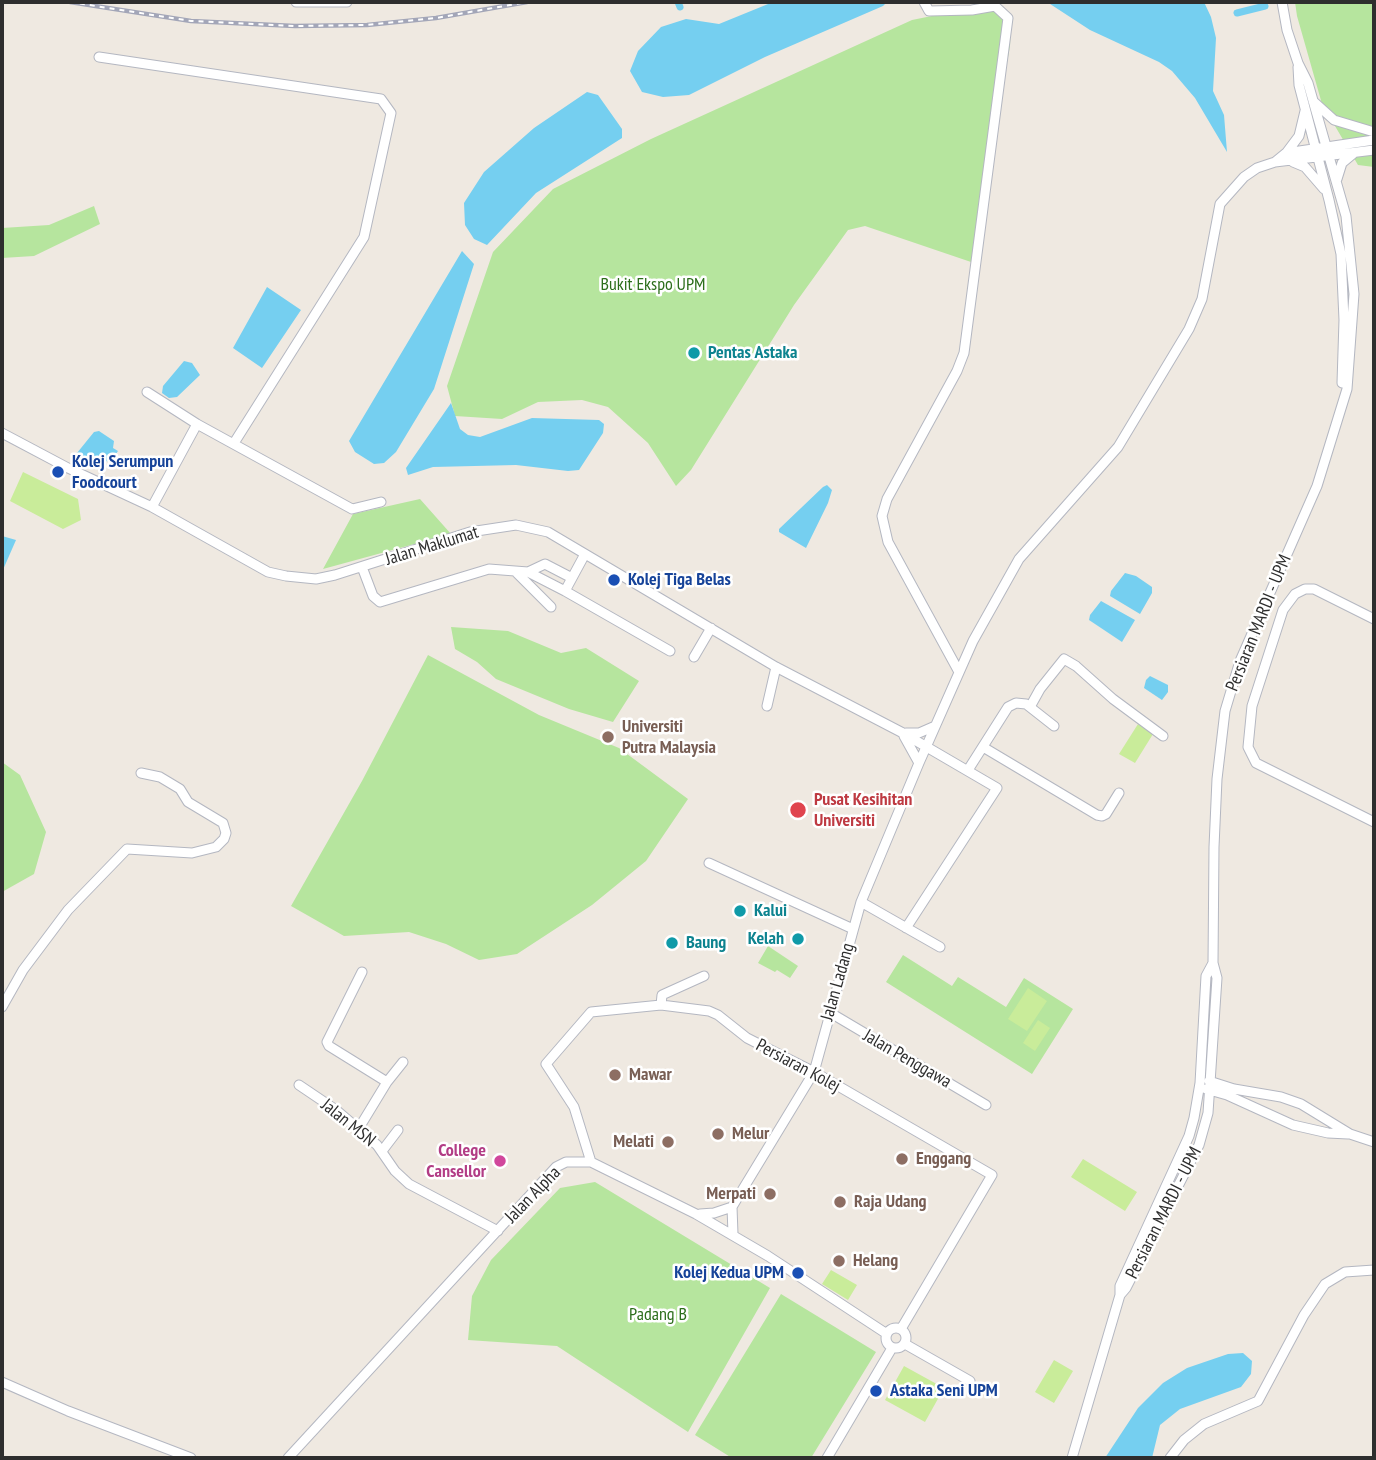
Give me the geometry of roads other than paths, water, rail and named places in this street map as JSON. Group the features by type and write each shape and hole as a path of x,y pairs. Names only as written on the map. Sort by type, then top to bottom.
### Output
{"street":[{"path":"296,2 347,2"},
{"path":"925,2 929,11 972,10 995,6 1008,18 964,353 957,371 887,499 882,516 888,542 959,673"},
{"name":"Persiaran MARDI - UPM","path":"1120,1295 1199,1145 1208,1113 1217,978 1213,963 1217,779 1225,711 1240,661 1317,486 1347,389 1354,294 1346,216 1308,83 1287,30 1282,2"},
{"path":"99,57 381,99 391,113 364,237 234,443"},
{"name":"Persiaran MARDI - UPM","path":"1298,63 1299,85 1341,254 1345,320 1338,416"},
{"path":"1312,100 1334,120 1374,132"},
{"path":"1289,157 1299,136 1306,110"},
{"path":"1289,157 1374,140"},
{"path":"1328,151 1374,150"},
{"path":"1337,179 1342,163 1355,152"},
{"path":"1289,157 1316,177 1329,200"},
{"name":"Jalan Ladang","path":"732,1207 814,1072 828,1012 861,902 935,726 990,607 1019,559 1118,447 1189,329 1202,299 1220,204 1244,177 1257,168 1289,157"},
{"path":"146,392 197,424 352,509 381,502"},
{"path":"152,507 197,424"},
{"name":"Jalan Maklumat","path":"2,432 68,468 152,507 268,572 286,576 316,579 470,532 516,525 548,532 776,667 901,732 997,788 906,928"},
{"path":"565,591 585,554"},
{"path":"528,572 545,564 572,578"},
{"path":"362,567 373,596 380,602 489,569 528,572 670,651"},
{"path":"514,571 551,607"},
{"path":"1374,619 1314,589 1305,589 1295,594 1283,610 1252,706 1248,747 1256,763 1374,822"},
{"path":"694,657 711,628"},
{"path":"1030,707 1064,659 1163,736"},
{"path":"767,706 776,667"},
{"path":"968,770 1008,707 1016,703 1030,707 1054,726"},
{"path":"901,732 919,733 935,726"},
{"path":"901,732 909,741 919,763"},
{"path":"983,747 1097,815 1106,814 1119,793"},
{"path":"2,1007 23,970 68,910 127,849 192,853 216,847 224,839 226,832 223,823 188,802 180,789 160,777 141,773"},
{"path":"709,863 853,929"},
{"path":"861,902 940,947"},
{"name":"Persiaran MARDI - UPM","path":"1072,1458 1120,1295 1120,1286 1189,1136 1200,1082 1206,975 1213,963"},
{"path":"362,972 327,1042 328,1046 387,1082"},
{"path":"661,1005 662,995 704,976"},
{"name":"Persiaran Kolej","path":"592,1162 574,1107 546,1064 591,1012 661,1005 709,1011 747,1038 814,1072 992,1175 901,1329"},
{"name":"Jalan Penggawa","path":"828,1012 986,1105"},
{"path":"359,1128 387,1082 403,1062"},
{"path":"1212,1062 1230,1092 1272,1117 1328,1133 1350,1134"},
{"path":"1200,1082 1230,1092 1281,1097 1312,1110 1350,1134 1374,1142"},
{"name":"Jalan MSN","path":"299,1085 359,1128 409,1184 498,1231"},
{"path":"1208,1113 1220,1098 1230,1092"},
{"path":"1307,1128 1312,1110"},
{"path":"382,1151 398,1130"},
{"name":"Jalan Alpha","path":"288,1458 556,1167 566,1162 592,1162"},
{"path":"592,1162 733,1234 887,1334"},
{"path":"696,1214 714,1213 732,1207 733,1234"},
{"path":"1170,1458 1184,1440 1204,1424 1258,1401 1304,1315 1325,1284 1345,1272 1374,1270"},
{"path":"891,1329 901,1329 906,1335 905,1344 899,1349 892,1348 886,1340 887,1334 891,1329"},
{"path":"905,1344 970,1381"},
{"path":"827,1458 892,1348"},
{"path":"2,1382 68,1411 191,1458"}],"water":[{"path":"773,2 887,2 689,95 663,97 642,92 630,71 638,51 661,27 686,19 719,24"},
{"path":"1047,2 1204,2 1216,38 1213,91 1224,115 1227,152 1195,98 1172,71 1159,62 1090,30"},
{"path":"587,92 598,95 622,129 622,138 536,193 487,245 474,239 465,225 464,203 484,172 534,128"},
{"path":"462,251 474,264 434,389 396,452 384,463 374,464 355,452 349,441"},
{"path":"267,287 301,310 262,368 233,348"},
{"path":"184,361 192,363 200,375 177,397 169,398 162,393 163,386"},
{"path":"451,403 460,429 468,435 480,437 532,418 599,420 604,424 603,433 579,470 516,465 433,467 408,475 406,468"},
{"path":"99,431 114,441 113,448 118,451 111,461 95,462 77,453 94,432"},
{"path":"827,485 832,490 828,503 806,548 779,532 779,529"},
{"path":"2,536 16,540 2,572"},
{"path":"1125,573 1136,576 1152,587 1152,593 1140,614 1110,596"},
{"path":"1101,601 1135,620 1122,642 1089,620"},
{"path":"1150,676 1168,685 1168,692 1162,700 1144,688"},
{"path":"1243,1353 1252,1361 1251,1374 1241,1387 1180,1409 1160,1425 1152,1458 1105,1458 1138,1408 1163,1383 1187,1368 1228,1354"}],"waterway":[{"path":"678,2 680,7"},
{"path":"1237,13 1265,6"}],"railway":[{"path":"70,2 191,21 295,26 367,25 436,18 527,2"}],"place":[{"name":"Pentas Astaka","path":"694,353"},
{"name":"Kolej Serumpun Foodcourt","path":"58,472"},
{"name":"Kolej Tiga Belas","path":"614,580"},
{"name":"Universiti Putra Malaysia","path":"608,737"},
{"name":"Pusat Kesihitan Universiti","path":"798,810"},
{"name":"Kalui","path":"740,911"},
{"name":"Kelah","path":"798,939"},
{"name":"Baung","path":"672,943"},
{"name":"Mawar","path":"615,1075"},
{"name":"Melur","path":"718,1134"},
{"name":"Melati","path":"668,1142"},
{"name":"Enggang","path":"902,1159"},
{"name":"College Cansellor","path":"500,1161"},
{"name":"Merpati","path":"770,1194"},
{"name":"Raja Udang","path":"840,1202"},
{"name":"Helang","path":"839,1261"},
{"name":"Kolej Kedua UPM","path":"798,1273"},
{"name":"Astaka Seni UPM","path":"876,1391"}],"park label":[{"name":"Bukit Ekspo UPM","path":"653,285"},
{"name":"Padang B","path":"658,1315"}]}
